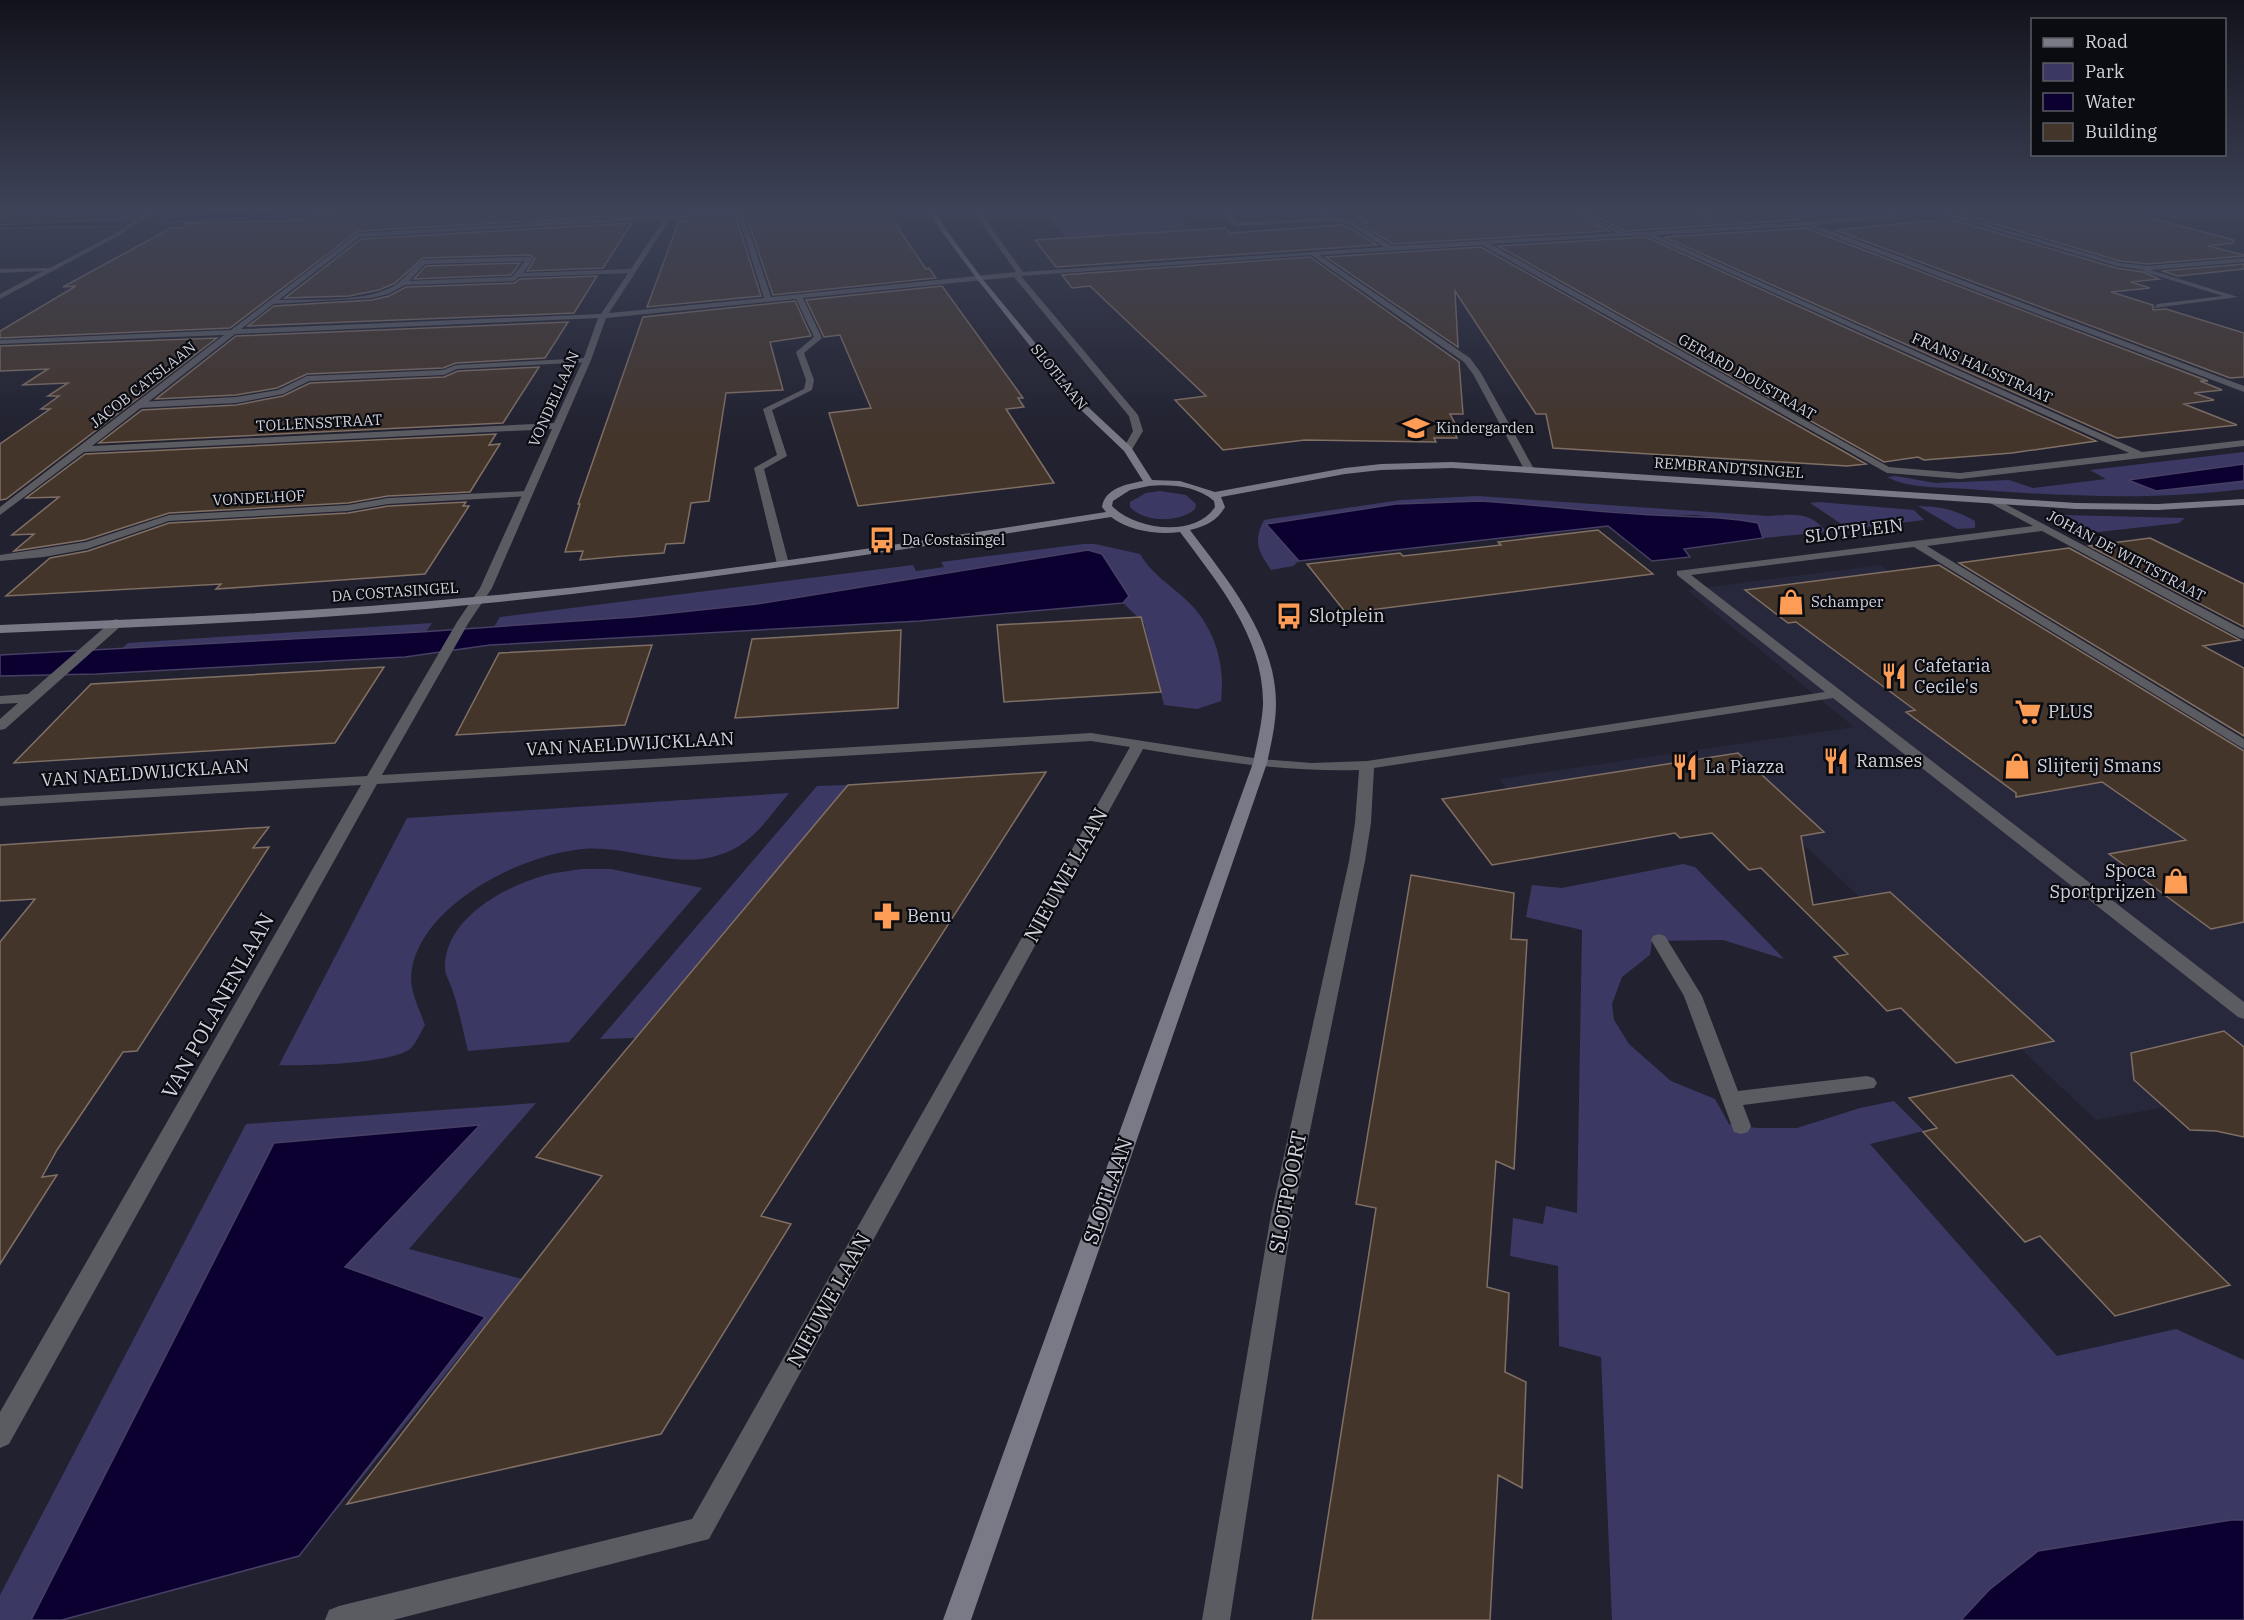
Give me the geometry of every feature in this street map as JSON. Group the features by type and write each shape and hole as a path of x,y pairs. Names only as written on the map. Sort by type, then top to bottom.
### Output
{"street":[{"path":"0,297 18,288"},
{"name":"JACOB CATSLAAN","path":"0,512 290,288"},
{"path":"272,302 345,299 390,291 395,288"},
{"name":"VONDELLAAN","path":"478,600 486,588 587,360 603,316 622,288"},
{"path":"765,288 769,301"},
{"path":"0,342 603,316 893,288"},
{"name":"SLOTLAAN","path":"987,288 1084,408 1128,449 1149,483"},
{"name":"SLOTLAAN","path":"1029,288 1133,415 1138,431 1128,449"},
{"path":"1362,288 1467,360 1477,373 1529,469"},
{"name":"GERARD DOUSTRAAT","path":"1562,288 1887,470 1960,476 2144,456"},
{"name":"FRANS HALSSTRAAT","path":"1768,288 2144,456"},
{"path":"1974,288 2244,389"},
{"path":"2157,306 2234,297 2203,288"},
{"path":"783,564 759,468 782,456 767,409 808,390 810,380 800,352 818,338 799,298"},
{"path":"138,405 236,400 280,392 307,379 444,372 456,367 587,360"},
{"name":"TOLLENSSTRAAT","path":"82,449 556,426"},
{"path":"2144,456 2244,443"},
{"name":"REMBRANDTSINGEL","path":"1214,495 1381,467 1452,465 2076,506 2158,507 2244,502"},
{"path":"1149,483 1193,486 1214,495 1219,508 1216,514 1197,525 1183,528 1141,527 1118,519 1107,507 1108,500 1113,494 1128,487 1149,483"},
{"name":"VONDELHOF","path":"0,558 49,555 119,537 140,526 169,518 348,508 388,501 526,494"},
{"name":"JOHAN DE WITTSTRAAT","path":"1994,501 2244,635"},
{"name":"DA COSTASINGEL","path":"0,629 396,608 478,600 783,564 1111,514"},
{"name":"SLOTLAAN","path":"957,1620 1260,763 1269,695 1261,651 1247,618 1183,528"},
{"path":"1915,543 2042,528"},
{"name":"SLOTPLEIN","path":"2244,744 1915,543 1681,573 2244,1012"},
{"name":"VAN POLANENLAAN","path":"0,1436 372,778 478,600"},
{"path":"0,726 117,623"},
{"path":"1260,763 1312,767 1367,765 1835,694"},
{"path":"0,700 30,698"},
{"name":"VAN NAELDWIJCKLAAN","path":"0,802 372,778 1091,737 1260,763"},
{"name":"NIEUWE LAAN","path":"339,1620 700,1530 1139,744"},
{"name":"SLOTPOORT","path":"1216,1620 1282,1214 1357,861 1363,823 1367,765"},
{"path":"1659,940 1693,996 1741,1126"},
{"path":"1731,1099 1867,1083"}],"shaded area":[{"path":"1880,565 2244,802 2244,1092 2096,1120 1751,795 1537,828 1499,779 1854,727 1687,590"}],"green space":[{"path":"2244,452 2244,489 2210,493 2141,496 2037,494 1926,487 1906,484 1887,477 1896,476 1935,483 2009,480 2033,488 2106,479 2090,470"},
{"path":"1160,491 1186,495 1196,504 1195,509 1180,517 1162,519 1144,516 1130,507 1130,502 1146,493"},
{"path":"1477,496 1768,516 1800,515 1813,520 1827,532 1763,538 1758,523 1695,515 1654,515 1482,501 1397,504 1266,524 1299,561 1293,566 1271,570 1259,546 1259,534 1264,520 1401,500"},
{"path":"1810,503 1914,510 1924,520 1849,529"},
{"path":"1918,506 1954,511 1975,521 1975,528 1957,529"},
{"path":"2064,515 2185,518 2179,523 2072,535 2054,523"},
{"path":"1095,544 1140,554 1159,577 1195,609 1209,630 1218,652 1222,676 1221,701 1197,709 1164,705 1144,623 1123,603 1128,596 1088,550 757,604 634,617 494,627 500,617 913,565 916,571 944,567 941,562"},
{"path":"432,623 426,632 120,650 128,643"},
{"path":"848,785 636,1038 600,1039 817,786"},
{"path":"789,793 750,837 719,855 686,860 617,850 583,849 559,853 506,872 480,886 456,903 435,923 420,944 412,968 411,983 425,1025 410,1049 400,1054 367,1061 279,1065 407,818"},
{"path":"1683,864 1695,867 1784,959 1723,940 1652,941 1650,955 1622,977 1612,1004 1614,1020 1629,1044 1671,1081 1715,1099 1729,1124 1757,1128 1797,1128 1860,1108 1894,1101 1924,1131 1870,1144 2057,1356 2176,1329 2244,1360 2244,1520 2231,1520 2038,1551 1989,1590 1961,1620 1612,1620 1601,1357 1559,1346 1558,1266 1510,1256 1513,1218 1543,1224 1546,1206 1577,1213 1582,930 1526,917 1532,885 1562,888"},
{"path":"582,869 611,869 702,888 569,1042 468,1051 457,1004 445,971 447,950 455,934 480,907 513,887 546,875"},
{"path":"536,1103 409,1249 522,1279 299,1556 62,1620 0,1620 0,1595 246,1124"}],"water":[{"path":"138,288 155,288 86,332 66,333"},
{"path":"2244,464 2244,481 2156,491 2128,480"},
{"path":"1482,501 1745,521 1758,523 1763,538 1684,549 1690,557 1652,561 1608,526 1299,561 1266,524 1396,504"},
{"path":"1088,550 1102,554 1129,596 1123,603 920,621 490,645 405,657 97,674 0,676 0,655 420,632 634,617 757,604"},
{"path":"480,1125 345,1267 485,1317 299,1556 62,1620 31,1620 274,1143"},
{"path":"2231,1520 2244,1520 2244,1620 1961,1620 1989,1590 2038,1551"}],"building":[{"path":"73,288 283,288 230,328 0,338 0,331"},
{"path":"298,288 384,288 349,296 285,298"},
{"path":"405,288 590,288 574,313 248,326 274,306 372,300 389,296"},
{"path":"654,288 758,288 761,296 647,307"},
{"path":"771,288 844,288 773,295"},
{"path":"943,288 1023,398 1018,398 1024,407 1006,409 1054,483 858,506 829,413 871,408 840,335 824,337 806,300"},
{"path":"1092,288 1353,288 1459,362 1463,414 1450,414 1458,429 1453,429 1457,438 1434,438 1436,442 1305,440 1223,450 1175,400 1206,396"},
{"path":"1371,288 1553,288 1866,464 1847,466 1553,448 1546,414 1536,414 1455,291 1458,347"},
{"path":"1572,288 1758,288 2096,441 2012,453 1924,460 1918,457 1884,462"},
{"path":"1778,288 1963,288 2208,381 2200,381 2222,390 2194,393 2214,400 2184,404 2237,425 2117,438"},
{"path":"1989,288 2150,288 2111,292 2153,305 2153,310 2166,309 2244,333 2244,377 2230,378"},
{"path":"795,301 811,336 770,342 783,390 726,393 709,501 691,503 684,543 666,544 664,553 580,560 583,551 565,552 580,504 578,504 643,317"},
{"path":"568,322 545,358 456,363 443,368 307,374 277,388 236,395 156,399 236,336"},
{"path":"217,338 6,499 0,500 0,444 50,409 41,409 59,396 48,396 68,383 23,385 48,369 0,371 0,346"},
{"path":"539,367 503,423 99,443 142,410 236,405 283,396 310,383 444,377 458,371"},
{"path":"496,434 489,445 500,444 470,492 388,496 348,503 169,513 85,540 14,551 34,534 12,535 59,497 26,498 85,454"},
{"path":"466,502 463,506 469,506 425,574 216,589 221,584 6,596 50,558 88,551 169,523 348,513 388,506"},
{"path":"1598,530 1653,574 1346,613 1307,564 1400,553 1403,556 1501,545 1498,542"},
{"path":"2150,538 2244,584 2244,627 2089,546"},
{"path":"2069,548 2240,640 2203,646 2244,668 2244,736 1959,563"},
{"path":"1939,565 2244,751 2244,922 2211,929 2109,854 2186,840 2102,782 2016,797 2016,793 1906,712 1915,710 1796,622 1788,623 1745,590"},
{"path":"1141,617 1161,692 1004,702 997,625"},
{"path":"901,630 898,708 735,718 752,639"},
{"path":"652,645 625,725 456,735 499,653"},
{"path":"384,667 335,743 14,763 91,684"},
{"path":"1738,753 1824,832 1801,836 1813,905 1890,892 2054,1041 1956,1063 1901,1008 1887,1011 1834,957 1848,954 1761,868 1749,870 1712,833 1680,838 1675,833 1492,865 1442,799"},
{"path":"1046,772 761,1216 791,1224 661,1434 347,1504 602,1176 536,1157 848,785"},
{"path":"269,827 253,848 269,847 137,1051 123,1052 57,1150 42,1177 57,1175 0,1264 0,942 35,899 0,901 0,845"},
{"path":"1411,875 1514,893 1511,939 1527,940 1514,1169 1496,1161 1487,1287 1509,1293 1505,1372 1526,1382 1522,1488 1498,1475 1490,1620 1312,1620 1376,1208 1356,1204"},
{"path":"2224,1031 2244,1047 2244,1137 2216,1131 2190,1130 2134,1080 2131,1053"},
{"path":"2012,1075 2230,1285 2115,1316 2040,1236 2025,1242 1923,1132 1937,1128 1909,1098"}],"place":[{"name":"Kindergarden","path":"1416,428"},
{"name":"Da Costasingel","path":"882,540"},
{"name":"Schamper","path":"1791,602"},
{"name":"Slotplein","path":"1289,616"},
{"name":"Cafetaria Cecile's","path":"1894,676"},
{"name":"PLUS","path":"2028,712"},
{"name":"Ramses","path":"1836,761"},
{"name":"Slijterij Smans","path":"2017,766"},
{"name":"La Piazza","path":"1685,767"},
{"name":"Spoca Sportprijzen","path":"2176,881"},
{"name":"Benu","path":"887,916"}]}
